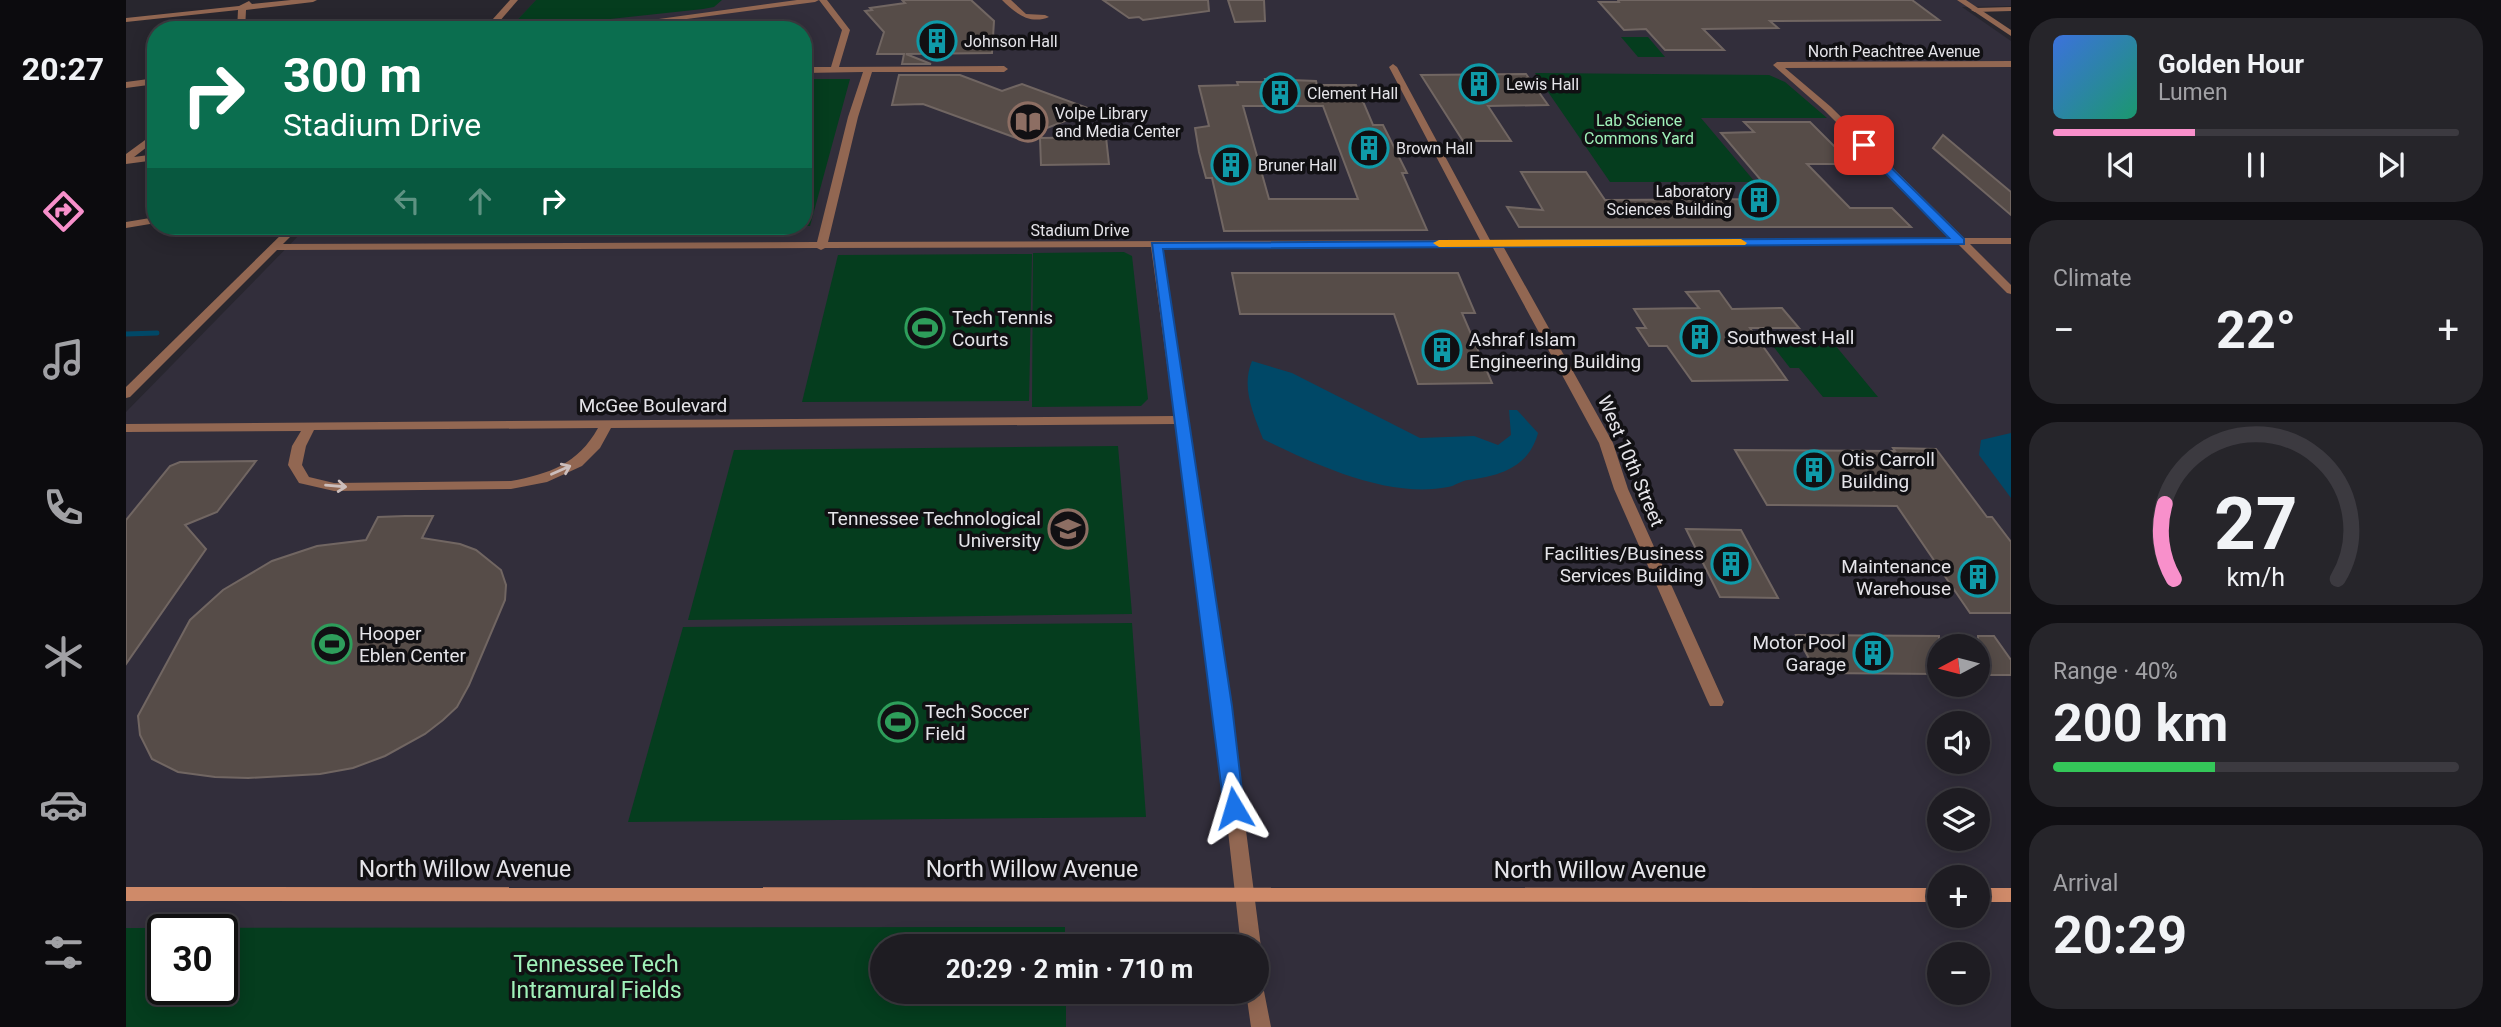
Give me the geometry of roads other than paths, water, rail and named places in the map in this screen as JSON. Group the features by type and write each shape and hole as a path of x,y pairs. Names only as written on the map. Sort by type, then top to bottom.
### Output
{"main road":[{"name":"North Willow Avenue","path":"126,894 1927,895"},
{"path":"1990,895 2011,895"}],"street":[{"path":"243,7 253,0"},
{"path":"126,20 313,0"},
{"path":"495,21 514,0"},
{"path":"653,21 816,0"},
{"path":"823,0 846,30 834,70"},
{"path":"1006,0 1024,16 1045,17"},
{"path":"1961,0 2011,34"},
{"path":"242,21 243,7"},
{"path":"1975,10 2011,9"},
{"name":"North Peachtree Avenue","path":"1960,242 1848,128 1777,65 2011,64"},
{"name":"West 10th Street","path":"1393,67 1606,443 1621,489 1716,702"},
{"path":"812,70 1004,69"},
{"path":"821,247 853,117 868,70"},
{"path":"126,85 147,82"},
{"path":"126,160 147,142"},
{"path":"126,160 147,158"},
{"path":"126,225 147,222"},
{"path":"126,394 287,235"},
{"name":"Stadium Drive","path":"275,247 2011,241"},
{"path":"1960,242 2011,291"},
{"path":"1156,245 1222,706 1250,934"},
{"name":"McGee Boulevard","path":"126,428 1181,420"},
{"path":"310,426 299,446 295,465 304,481 334,487 511,485 542,479 577,463 595,445 606,425"},
{"path":"1258,1004 1261,1027"}],"water":[{"path":"1252,361 1292,373 1420,438 1474,436 1498,445 1511,435 1509,410 1517,410 1538,433 1534,445 1520,462 1491,476 1448,487 1425,489 1377,484 1305,459 1263,439 1248,390"},
{"path":"2011,433 2011,498 1979,455 1981,440"}],"waterway":[{"path":"126,334 157,333"}],"place":[{"name":"Johnson Hall","path":"937,41"},
{"name":"Lewis Hall","path":"1479,84"},
{"name":"Clement Hall","path":"1280,93"},
{"name":"Volpe Library and Media Center","path":"1028,122"},
{"name":"Brown Hall","path":"1369,148"},
{"name":"Bruner Hall","path":"1231,165"},
{"name":"Laboratory Sciences Building","path":"1759,200"},
{"name":"Tech Tennis Courts","path":"925,328"},
{"name":"Southwest Hall","path":"1700,337"},
{"name":"Ashraf Islam Engineering Building","path":"1442,350"},
{"name":"Otis Carroll Building","path":"1814,470"},
{"name":"Tennessee Technological University","path":"1068,529"},
{"name":"Facilities/Business Services Building","path":"1731,564"},
{"name":"Maintenance Warehouse","path":"1978,577"},
{"name":"Hooper Eblen Center","path":"332,644"},
{"name":"Motor Pool Garage","path":"1873,653"},
{"name":"Tech Soccer Field","path":"898,722"}],"park label":[{"name":"Lab Science Commons Yard","path":"1639,129"},
{"name":"Tennessee Tech Intramural Fields","path":"596,977"}]}
